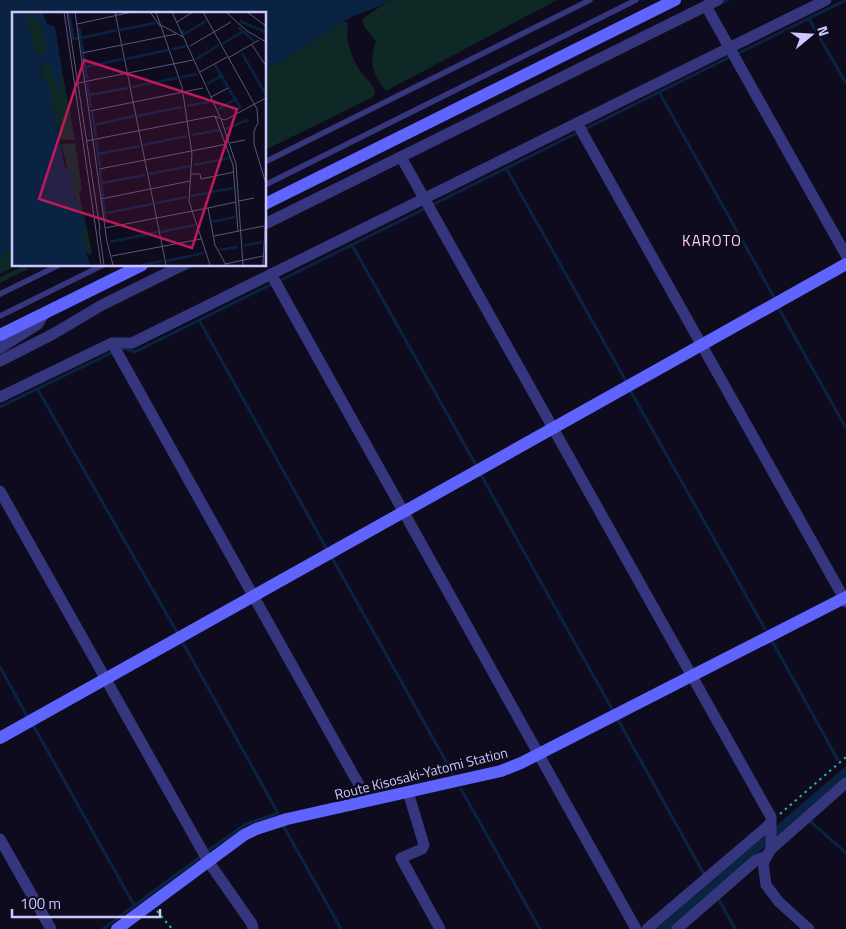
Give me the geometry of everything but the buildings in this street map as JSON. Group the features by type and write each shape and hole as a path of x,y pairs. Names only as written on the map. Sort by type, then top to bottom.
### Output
{"street":[{"path":"266,204 675,0"},
{"path":"266,224 718,0"},
{"path":"0,397 112,344 132,343 826,0"},
{"path":"706,6 846,255"},
{"path":"577,123 845,599"},
{"path":"401,157 770,820 769,850 763,874 766,885 779,902 809,929"},
{"path":"0,738 846,264"},
{"path":"0,335 140,266"},
{"path":"0,361 53,334 102,305 181,266"},
{"path":"271,274 636,929"},
{"path":"0,348 38,324 44,314"},
{"path":"112,344 368,801"},
{"path":"0,491 208,861 252,924 253,929"},
{"name":"Route Kisosaki-Yatomi Station","path":"117,929 208,861 256,829 501,771 540,754 845,599"},
{"path":"677,929 846,784"},
{"path":"408,792 424,845 422,848 401,858 440,929"},
{"path":"648,929 770,820"},
{"path":"0,839 51,929"}],"lane":[{"path":"266,162 590,0"},
{"path":"266,185 636,0"},
{"path":"0,294 57,266"},
{"path":"0,316 101,266"}],"path":[{"path":"770,820 781,814 846,757"},
{"path":"151,904 172,929"}],"green space":[{"path":"390,0 557,0 386,91 378,80 373,68 372,56 376,42 364,26 362,19"},
{"path":"343,21 348,23 348,40 352,56 375,91 373,97 266,150 266,68 291,55"},
{"path":"12,237 12,266 15,266 0,274 0,244"},
{"path":"24,266 28,269 0,283 0,277"}],"water":[{"path":"0,0 390,0 347,20 266,68 266,12 12,12 12,248 2,254 0,262"},
{"path":"846,766 846,776 671,929 656,929"}],"waterway":[{"path":"719,4 728,0"},
{"path":"737,54 846,0"},
{"path":"809,19 846,83"},
{"path":"585,129 730,57"},
{"path":"659,92 774,297"},
{"path":"432,205 579,132"},
{"path":"506,168 626,381"},
{"path":"279,281 424,209"},
{"path":"352,245 476,465"},
{"path":"186,269 192,266"},
{"path":"122,348 135,352 272,284"},
{"path":"778,307 846,428"},
{"path":"199,320 328,551"},
{"path":"0,407 113,352"},
{"path":"38,390 177,632"},
{"path":"631,392 765,629"},
{"path":"481,475 612,709"},
{"path":"331,556 453,774"},
{"path":"772,641 838,760"},
{"path":"183,643 278,813 246,824 209,850"},
{"path":"0,667 27,716"},
{"path":"618,720 704,874"},
{"path":"33,725 134,905"},
{"path":"461,789 540,929"},
{"path":"811,822 846,853"},
{"path":"284,827 341,929"},
{"path":"103,929 200,857"},
{"path":"718,898 735,929"}],"district":[{"name":"KAROTO","path":"712,240"}]}
